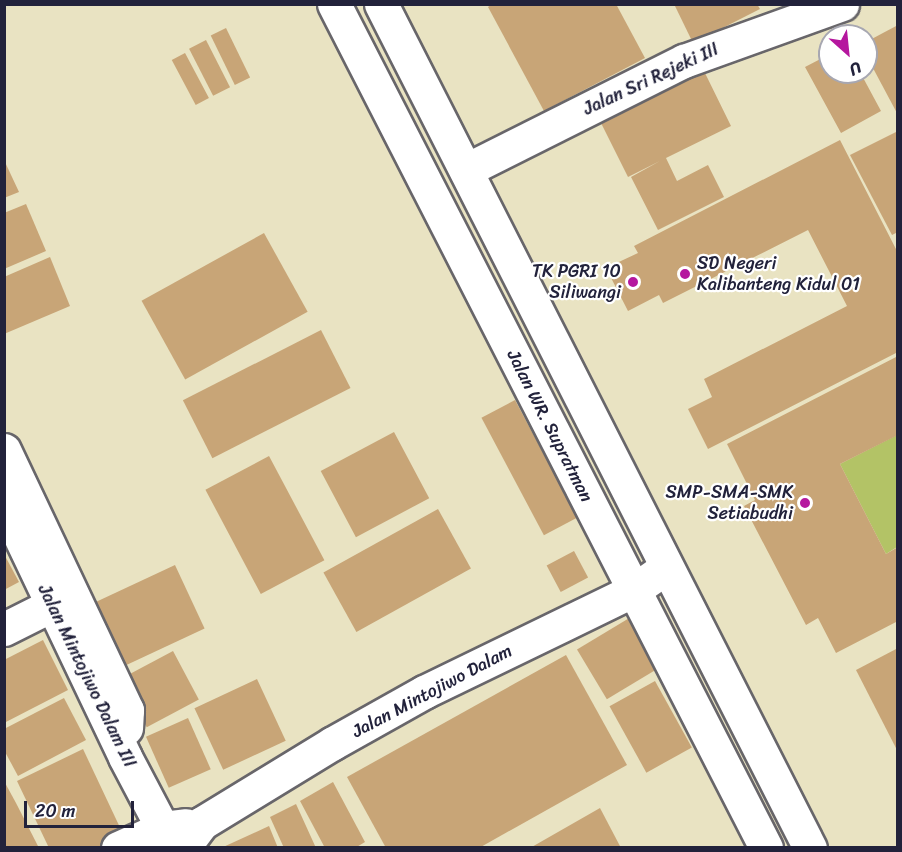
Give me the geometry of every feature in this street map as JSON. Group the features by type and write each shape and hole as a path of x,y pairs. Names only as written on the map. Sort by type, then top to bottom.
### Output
{"main road":[{"name":"Jalan WR. Supratman","path":"334,4 766,848"},
{"path":"381,4 810,848"},
{"name":"Jalan Sri Rejeki III","path":"466,170 684,62 842,4"},
{"path":"365,65 402,45"},
{"path":"4,450 127,710 124,757"},
{"name":"Jalan Mintojiwo Dalam III","path":"4,503 124,757 180,837"},
{"name":"Jalan Mintojiwo Dalam","path":"118,848 180,837 424,692 634,590 666,568"},
{"path":"4,629 52,605"}],"green space":[{"path":"897,435 897,547 886,554 840,464"}],"building":[{"path":"492,4 616,4 645,58 544,111 488,7"},
{"path":"674,4 757,4 760,9 693,43"},
{"path":"898,25 898,115 878,78 878,36"},
{"path":"226,28 250,77 235,85 211,35"},
{"path":"206,40 230,87 213,96 189,49"},
{"path":"185,53 209,98 196,105 172,60"},
{"path":"818,60 818,84 866,84 881,111 841,133 805,67"},
{"path":"704,71 731,126 666,158 677,181 708,165 724,197 658,230 631,177 660,161 628,177 601,123"},
{"path":"898,131 898,232 892,235 850,155"},
{"name":"SD Negeri Kalibanteng Kidul 01","path":"840,140 898,253 898,352 708,449 688,409 712,397 704,379 847,306 808,230 663,303 659,295 628,311 606,268 638,253 634,246"},
{"path":"4,160 19,192 4,198"},
{"path":"26,204 46,251 4,269 4,213"},
{"path":"264,233 308,312 185,380 142,301"},
{"path":"50,257 70,306 4,334 4,277"},
{"path":"321,330 351,388 212,458 183,400"},
{"name":"SMP-SMA-SMK Setiabudhi","path":"898,356 898,435 840,464 886,554 898,547 898,621 836,653 818,618 806,625 744,506 755,500 727,444"},
{"path":"515,400 577,517 544,535 481,418"},
{"path":"394,432 429,498 356,537 321,471"},
{"path":"269,456 324,560 261,594 205,490"},
{"path":"438,509 471,568 356,632 323,573"},
{"path":"574,551 588,577 561,592 547,566"},
{"path":"4,554 19,582 4,590"},
{"path":"175,565 205,628 113,671 83,608"},
{"path":"631,617 661,667 607,699 577,649"},
{"path":"43,640 68,690 4,723 4,660"},
{"path":"898,648 898,752 856,670"},
{"path":"173,651 199,700 147,727 121,679"},
{"path":"566,655 627,765 479,848 386,848 347,777"},
{"path":"257,679 286,741 223,770 194,708"},
{"path":"655,681 692,747 646,773 610,706"},
{"path":"64,698 86,740 18,776 4,750 4,729"},
{"path":"188,718 211,769 169,788 146,737"},
{"path":"83,749 124,836 100,848 49,848 17,781"},
{"path":"4,781 16,803 39,848 4,848"},
{"path":"333,782 365,842 355,848 325,848 300,801"},
{"path":"296,804 316,848 284,848 270,817"},
{"path":"600,808 621,848 530,848"},
{"path":"269,826 278,848 221,848"}],"place":[{"name":"SD Negeri Kalibanteng Kidul 01","path":"685,274"},
{"name":"TK PGRI 10 Siliwangi","path":"633,282"},
{"name":"SMP-SMA-SMK Setiabudhi","path":"805,503"}]}
